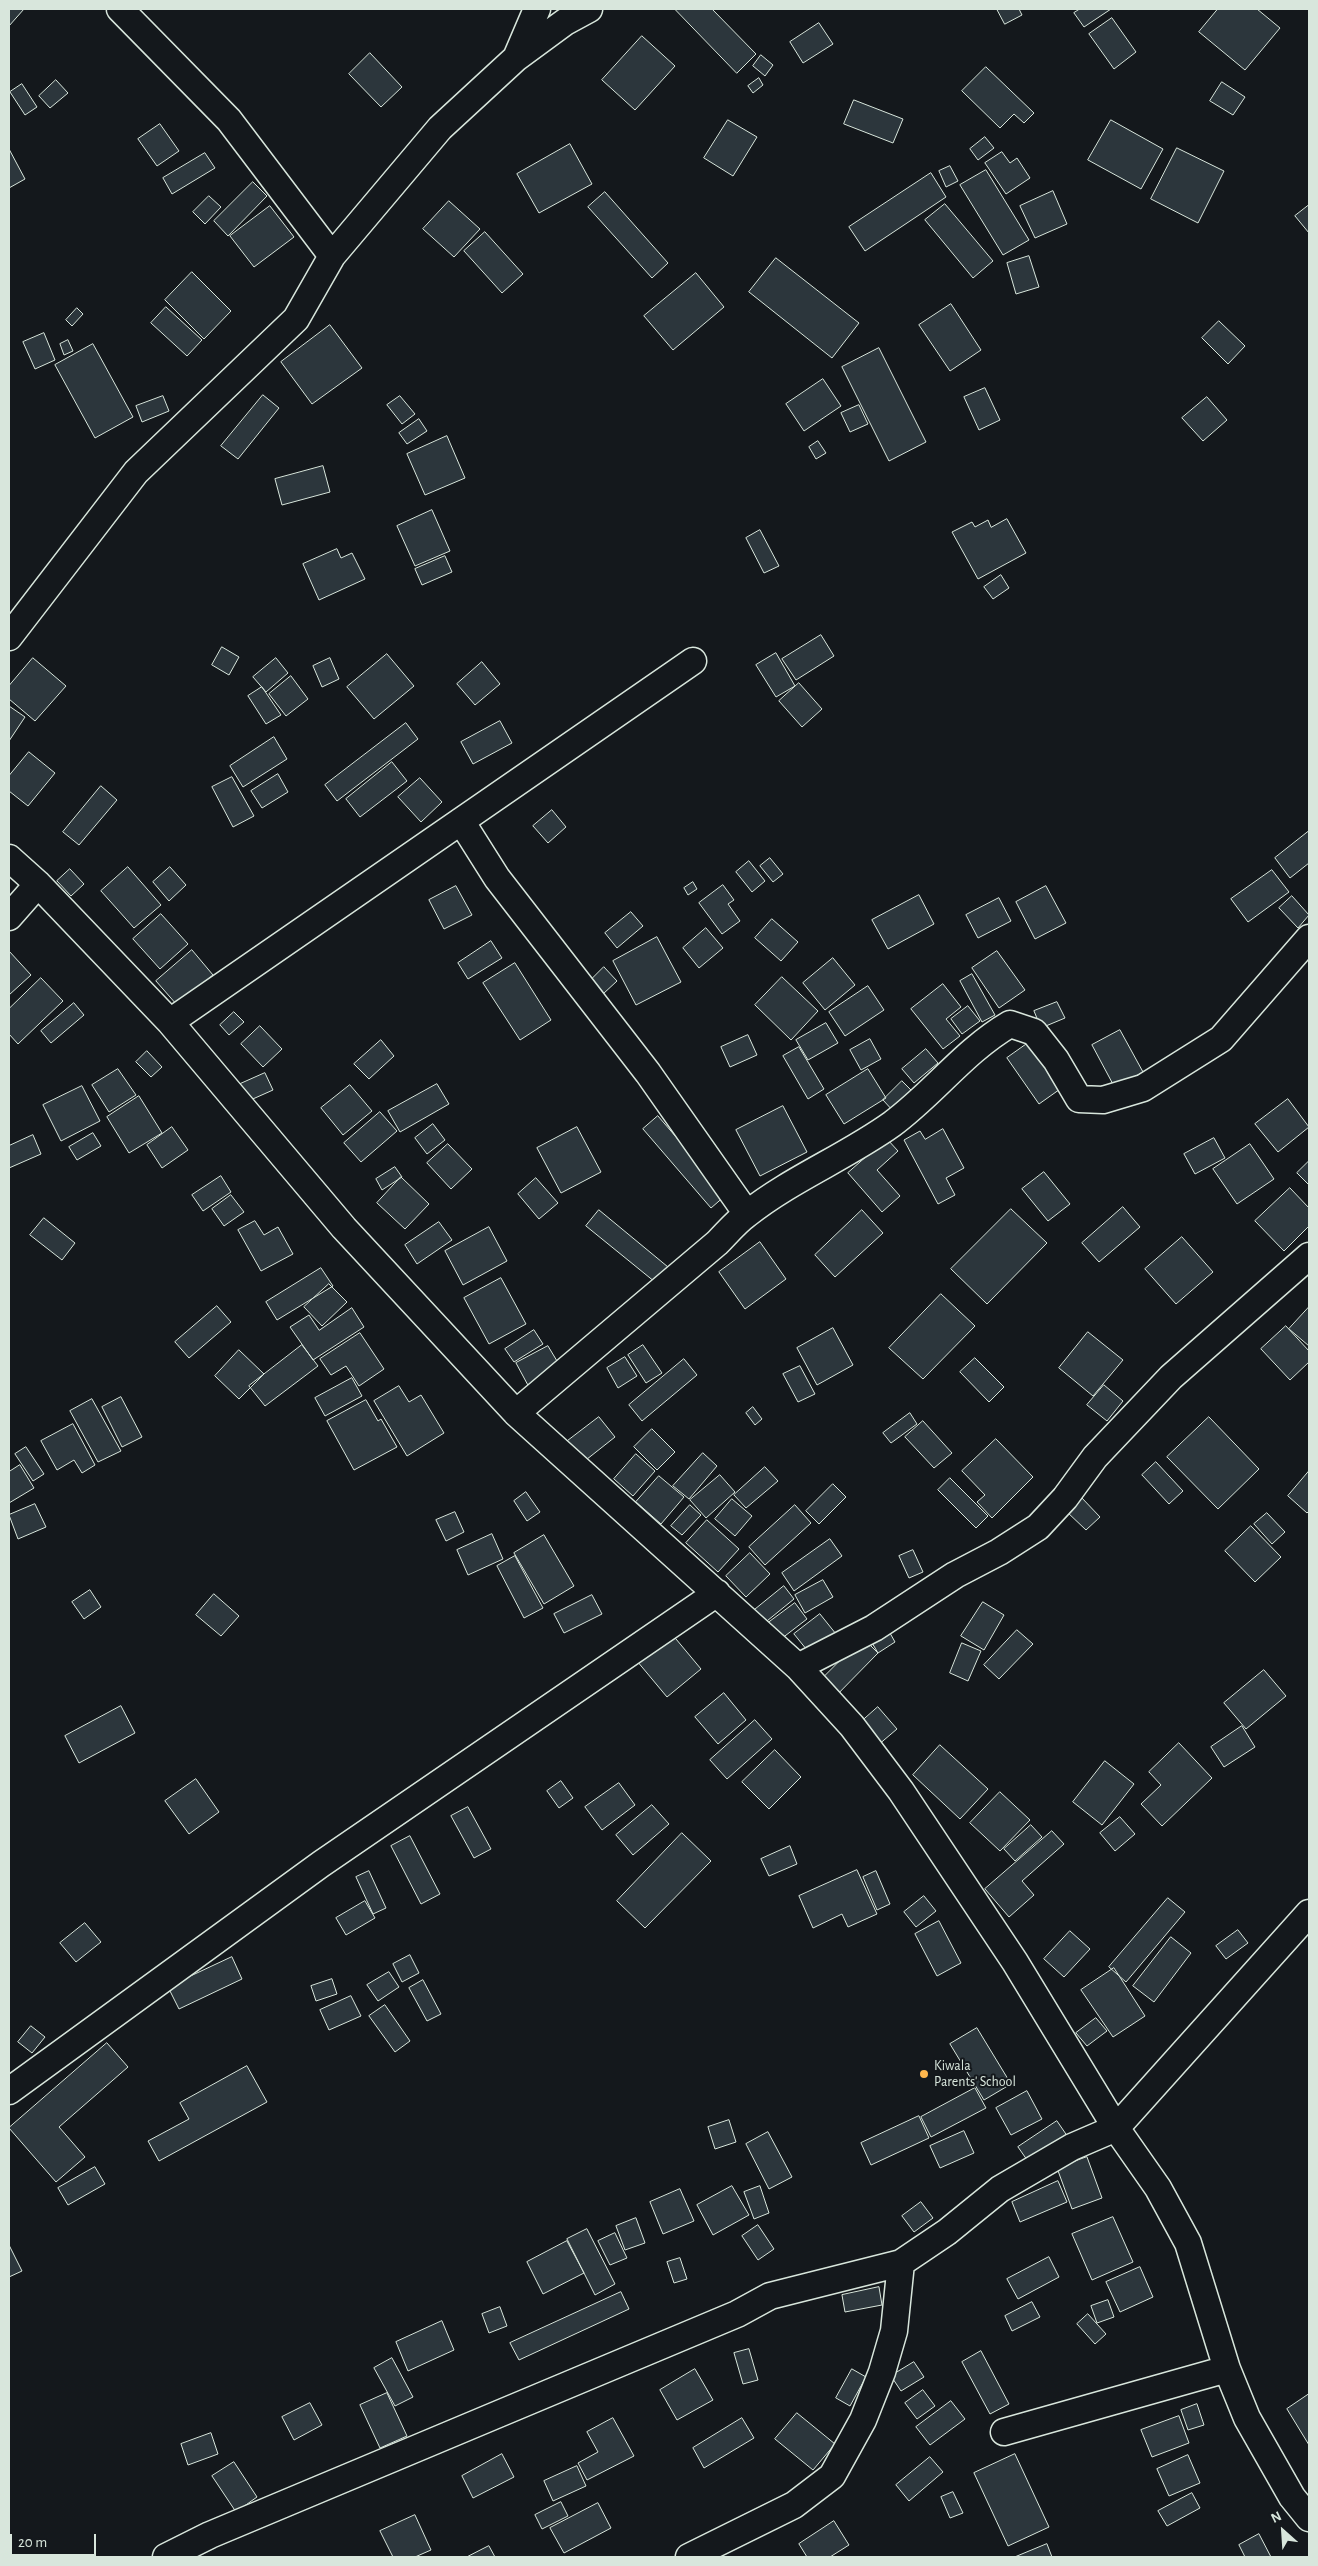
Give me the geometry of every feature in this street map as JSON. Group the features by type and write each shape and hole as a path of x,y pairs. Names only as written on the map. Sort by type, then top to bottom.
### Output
{"street":[{"path":"120,9 229,120 332,256"},
{"path":"516,58 537,9"},
{"path":"9,637 136,472 296,319 332,256 440,128 516,58 565,22 588,9"},
{"path":"170,1022 693,661"},
{"path":"461,821 497,878 648,1073 747,1214"},
{"path":"9,858 38,884 170,1022 344,1228 516,1413 798,1667 852,1726 901,1792 1015,1962 1116,2128 1158,2188 1188,2244 1228,2369 1247,2418 1292,2497 1309,2518"},
{"path":"9,917 38,884"},
{"path":"516,1413 717,1243 747,1214 890,1125 919,1103 962,1058 1010,1024 1034,1032 1056,1060 1079,1099 1103,1100 1143,1088 1221,1039 1309,938"},
{"path":"798,1667 874,1628 954,1575 999,1552 1038,1527 1066,1498 1095,1457 1170,1378 1309,1256"},
{"path":"9,2091 321,1864 717,1593"},
{"path":"166,2557 210,2535 737,2314 770,2296 901,2263 947,2232 1000,2189 1072,2146 1116,2128 1309,1913"},
{"path":"689,2557 794,2504 832,2476 863,2420 882,2372 894,2331 901,2263"},
{"path":"1004,2432 1228,2369"}],"building":[{"path":"9,9 24,9 9,26"},
{"path":"675,9 712,9 756,54 737,73"},
{"path":"997,9 1019,9 1022,15 1005,24"},
{"path":"1080,9 1111,9 1084,27 1074,13"},
{"path":"1218,9 1257,9 1280,28 1245,70 1199,32"},
{"path":"1112,18 1136,52 1114,69 1089,34"},
{"path":"819,23 833,44 803,63 790,42"},
{"path":"642,36 675,66 635,110 602,80"},
{"path":"370,53 402,87 381,107 349,74"},
{"path":"761,55 773,65 765,76 753,66"},
{"path":"986,67 1034,113 1024,123 1014,114 1000,128 962,91"},
{"path":"759,78 763,85 753,93 748,86"},
{"path":"56,80 68,93 50,108 39,96"},
{"path":"1222,82 1245,97 1233,115 1210,101"},
{"path":"22,84 37,107 25,115 10,92"},
{"path":"854,100 903,119 893,143 844,124"},
{"path":"728,120 757,137 733,176 704,158"},
{"path":"1111,120 1163,149 1141,189 1088,160"},
{"path":"160,124 179,151 157,166 138,139"},
{"path":"985,137 994,148 978,160 970,149"},
{"path":"570,144 592,184 539,213 517,174"},
{"path":"1177,148 1224,171 1198,223 1151,199"},
{"path":"9,149 25,179 9,188"},
{"path":"1002,152 1010,163 1017,158 1030,178 1006,194 985,163"},
{"path":"205,153 215,168 172,194 163,178"},
{"path":"950,166 958,181 946,187 939,171"},
{"path":"986,170 1029,240 1003,255 960,185"},
{"path":"931,173 946,197 865,251 849,227"},
{"path":"253,182 267,196 228,236 214,221"},
{"path":"1053,191 1067,224 1035,238 1020,206"},
{"path":"605,192 668,263 652,278 588,207"},
{"path":"209,196 221,207 205,224 193,212"},
{"path":"449,201 480,229 454,257 423,229"},
{"path":"945,204 993,261 973,278 925,220"},
{"path":"1309,205 1309,233 1295,216"},
{"path":"270,206 294,237 254,267 230,236"},
{"path":"485,232 523,274 502,293 464,251"},
{"path":"1029,256 1039,287 1016,294 1007,263"},
{"path":"776,258 859,323 832,358 749,292"},
{"path":"192,272 231,311 204,339 165,300"},
{"path":"696,273 724,307 673,350 644,316"},
{"path":"951,304 981,350 950,371 919,325"},
{"path":"166,307 202,340 187,356 151,323"},
{"path":"77,308 83,314 72,326 66,320"},
{"path":"1219,321 1245,346 1228,364 1202,338"},
{"path":"330,325 362,368 312,404 281,362"},
{"path":"44,333 55,360 35,369 23,342"},
{"path":"68,340 73,351 64,355 60,344"},
{"path":"93,344 133,417 95,438 55,365"},
{"path":"879,348 926,442 889,461 842,367"},
{"path":"823,379 841,406 804,431 786,404"},
{"path":"985,388 1000,420 979,430 964,397"},
{"path":"263,395 279,408 238,459 221,446"},
{"path":"163,396 169,411 142,422 136,406"},
{"path":"400,396 415,414 402,424 387,405"},
{"path":"1207,397 1227,420 1203,441 1182,418"},
{"path":"859,405 868,424 850,432 841,413"},
{"path":"419,419 427,431 407,444 399,433"},
{"path":"447,436 465,478 425,495 407,454"},
{"path":"818,441 826,453 816,459 809,447"},
{"path":"323,466 330,492 282,505 275,479"},
{"path":"432,510 450,551 415,566 397,526"},
{"path":"1007,519 1026,553 978,579 952,532 972,522 975,527 988,520 991,527"},
{"path":"760,530 779,566 764,573 746,538"},
{"path":"337,549 341,558 352,553 365,579 319,600 303,564"},
{"path":"445,556 452,572 422,585 415,569"},
{"path":"1001,575 1009,588 993,599 984,587"},
{"path":"821,635 834,656 796,680 782,659"},
{"path":"222,647 239,657 229,675 212,665"},
{"path":"776,653 795,686 776,697 756,665"},
{"path":"387,654 414,686 374,719 347,687"},
{"path":"33,658 66,686 35,721 9,699 9,686"},
{"path":"276,658 288,673 266,692 253,677"},
{"path":"330,658 339,679 322,687 313,666"},
{"path":"482,662 500,684 475,705 457,684"},
{"path":"291,676 308,699 286,716 269,694"},
{"path":"799,683 822,709 802,727 779,701"},
{"path":"262,687 281,715 266,724 248,696"},
{"path":"9,706 25,717 9,741"},
{"path":"500,721 512,743 473,764 461,742"},
{"path":"406,723 418,739 337,801 325,785"},
{"path":"274,737 287,759 243,787 230,766"},
{"path":"29,752 55,773 28,806 9,791 9,776"},
{"path":"392,762 407,781 360,817 346,799"},
{"path":"278,774 288,792 262,808 251,791"},
{"path":"232,777 254,816 233,827 212,787"},
{"path":"420,778 442,802 421,822 398,797"},
{"path":"101,786 117,800 79,845 63,832"},
{"path":"552,810 566,827 548,843 533,826"},
{"path":"1309,831 1309,863 1290,878 1275,858"},
{"path":"770,858 783,874 773,882 760,866"},
{"path":"749,861 765,881 752,892 736,872"},
{"path":"128,867 161,905 134,928 101,891"},
{"path":"170,867 186,885 169,901 153,882"},
{"path":"70,869 84,884 71,896 57,881"},
{"path":"1272,870 1289,892 1248,922 1231,899"},
{"path":"693,882 697,889 688,895 684,888"},
{"path":"723,885 734,900 728,904 740,921 722,934 699,903"},
{"path":"456,886 472,915 444,929 429,900"},
{"path":"1046,886 1066,923 1035,939 1016,902"},
{"path":"919,895 934,924 888,949 872,920"},
{"path":"1292,896 1309,915 1298,928 1279,908"},
{"path":"999,898 1011,921 978,938 966,915"},
{"path":"631,912 643,926 617,948 605,933"},
{"path":"161,914 188,944 160,969 133,939"},
{"path":"772,919 798,942 781,961 755,938"},
{"path":"706,928 723,948 699,968 683,948"},
{"path":"657,937 681,982 636,1005 613,961"},
{"path":"491,941 502,958 468,979 458,963"},
{"path":"192,950 213,975 177,1005 156,981"},
{"path":"9,951 31,975 9,995"},
{"path":"997,951 1025,990 999,1008 972,968"},
{"path":"833,958 855,985 825,1010 803,983"},
{"path":"515,963 551,1020 520,1040 483,983"},
{"path":"604,967 617,981 603,994 590,981"},
{"path":"972,974 995,1015 982,1022 960,981"},
{"path":"782,977 818,1011 791,1040 755,1005"},
{"path":"41,978 63,1001 18,1044 9,1034 9,1009"},
{"path":"943,984 961,1007 946,1019 960,1036 943,1049 911,1009"},
{"path":"868,986 884,1010 845,1036 829,1012"},
{"path":"1057,1002 1065,1018 1041,1028 1034,1011"},
{"path":"74,1003 84,1015 51,1043 41,1031"},
{"path":"968,1006 980,1021 962,1034 951,1019"},
{"path":"234,1012 244,1022 229,1035 220,1025"},
{"path":"826,1023 838,1043 808,1060 796,1040"},
{"path":"260,1026 282,1049 263,1067 241,1044"},
{"path":"1120,1030 1143,1072 1115,1088 1092,1045"},
{"path":"748,1035 757,1055 730,1067 721,1047"},
{"path":"870,1039 881,1059 861,1070 850,1050"},
{"path":"381,1040 394,1056 369,1079 354,1064"},
{"path":"1031,1041 1063,1087 1039,1104 1007,1058"},
{"path":"799,1047 824,1089 808,1099 783,1056"},
{"path":"926,1049 938,1063 914,1083 902,1069"},
{"path":"147,1051 162,1067 151,1077 136,1062"},
{"path":"118,1069 136,1095 109,1112 92,1085"},
{"path":"868,1069 886,1098 844,1124 826,1095"},
{"path":"265,1073 273,1090 246,1102 238,1085"},
{"path":"902,1081 914,1093 894,1112 883,1100"},
{"path":"437,1084 449,1104 400,1132 388,1111"},
{"path":"350,1085 372,1111 343,1135 321,1108"},
{"path":"82,1086 100,1121 61,1141 43,1105"},
{"path":"139,1096 162,1133 129,1153 107,1117"},
{"path":"1288,1099 1309,1127 1278,1152 1255,1124"},
{"path":"783,1106 807,1152 760,1176 736,1130"},
{"path":"380,1112 397,1131 361,1162 344,1143"},
{"path":"658,1116 726,1195 711,1208 643,1129"},
{"path":"433,1124 445,1140 427,1154 415,1138"},
{"path":"172,1127 188,1150 162,1168 147,1145"},
{"path":"577,1127 601,1172 561,1193 537,1148"},
{"path":"943,1129 964,1168 946,1178 955,1195 938,1204 904,1140 920,1131 925,1139"},
{"path":"93,1133 101,1146 77,1160 69,1147"},
{"path":"33,1135 41,1154 9,1168 9,1146"},
{"path":"1214,1138 1225,1158 1195,1174 1184,1154"},
{"path":"887,1139 898,1151 877,1170 900,1196 882,1212 848,1173"},
{"path":"448,1144 472,1169 451,1189 427,1163"},
{"path":"1250,1144 1274,1179 1237,1204 1213,1169"},
{"path":"1309,1161 1309,1185 1297,1173"},
{"path":"395,1167 402,1177 382,1190 376,1179"},
{"path":"1044,1172 1070,1204 1048,1221 1022,1189"},
{"path":"221,1176 231,1192 203,1211 192,1195"},
{"path":"401,1177 429,1204 405,1229 377,1203"},
{"path":"536,1178 558,1203 539,1219 518,1194"},
{"path":"1290,1188 1309,1208 1309,1226 1284,1251 1255,1221"},
{"path":"231,1195 244,1212 224,1226 212,1209"},
{"path":"1123,1207 1140,1227 1099,1262 1082,1243"},
{"path":"1011,1209 1047,1243 987,1304 951,1269"},
{"path":"599,1210 668,1267 655,1282 586,1226"},
{"path":"862,1210 883,1233 835,1277 815,1255"},
{"path":"44,1218 75,1243 62,1260 30,1235"},
{"path":"255,1221 264,1235 278,1227 293,1254 261,1271 238,1230"},
{"path":"439,1222 452,1240 417,1264 405,1245"},
{"path":"489,1227 507,1261 463,1285 445,1251"},
{"path":"1182,1237 1213,1272 1176,1304 1145,1269"},
{"path":"760,1242 786,1279 745,1309 719,1272"},
{"path":"321,1268 333,1286 277,1320 266,1302"},
{"path":"501,1278 526,1324 489,1344 464,1298"},
{"path":"329,1284 347,1302 322,1326 304,1307"},
{"path":"941,1294 975,1326 923,1379 889,1348"},
{"path":"217,1306 231,1322 189,1358 175,1342"},
{"path":"1309,1307 1309,1346 1289,1329"},
{"path":"352,1308 364,1327 313,1360 290,1327 309,1315 319,1330"},
{"path":"1286,1326 1309,1351 1309,1362 1290,1380 1261,1349"},
{"path":"833,1328 853,1365 817,1385 797,1348"},
{"path":"534,1330 543,1344 514,1362 505,1349"},
{"path":"1088,1332 1123,1360 1093,1396 1059,1368"},
{"path":"360,1333 384,1369 359,1386 346,1366 331,1375 320,1359"},
{"path":"302,1345 318,1366 265,1406 249,1386"},
{"path":"643,1345 662,1373 646,1383 628,1355"},
{"path":"548,1346 563,1371 530,1389 516,1363"},
{"path":"239,1350 264,1374 239,1399 215,1376"},
{"path":"625,1357 637,1376 618,1388 607,1368"},
{"path":"975,1358 1004,1387 989,1402 960,1372"},
{"path":"684,1359 697,1375 642,1421 629,1405"},
{"path":"800,1366 815,1394 798,1402 783,1374"},
{"path":"352,1378 362,1396 325,1416 315,1398"},
{"path":"1104,1385 1123,1401 1107,1421 1087,1405"},
{"path":"399,1386 409,1402 421,1395 444,1433 407,1456 374,1401"},
{"path":"121,1397 142,1437 122,1447 102,1407"},
{"path":"92,1399 121,1451 98,1462 70,1411"},
{"path":"366,1400 378,1421 381,1419 397,1447 354,1470 327,1421"},
{"path":"753,1407 762,1419 755,1425 746,1413"},
{"path":"910,1413 917,1424 891,1443 883,1433"},
{"path":"599,1417 615,1437 577,1467 561,1446"},
{"path":"1209,1417 1259,1469 1218,1509 1167,1457"},
{"path":"923,1421 952,1453 934,1468 905,1437"},
{"path":"73,1424 95,1465 82,1473 74,1460 57,1470 41,1441"},
{"path":"652,1429 675,1452 657,1470 634,1447"},
{"path":"996,1439 1033,1477 992,1518 977,1502 985,1495 962,1471"},
{"path":"26,1447 44,1474 33,1481 15,1454"},
{"path":"703,1453 717,1466 689,1499 673,1486"},
{"path":"636,1454 655,1471 633,1496 614,1479"},
{"path":"1156,1462 1183,1491 1169,1504 1142,1475"},
{"path":"20,1465 34,1488 9,1503 9,1472"},
{"path":"765,1467 778,1481 746,1508 734,1495"},
{"path":"1309,1471 1309,1511 1307,1513 1288,1496"},
{"path":"720,1475 735,1492 706,1518 690,1500"},
{"path":"659,1476 684,1497 661,1524 636,1502"},
{"path":"950,1478 988,1516 976,1528 938,1490"},
{"path":"833,1484 846,1497 819,1524 806,1511"},
{"path":"526,1492 540,1512 527,1521 514,1501"},
{"path":"1081,1497 1100,1517 1086,1530 1066,1511"},
{"path":"732,1499 752,1516 735,1536 715,1519"},
{"path":"35,1504 46,1527 18,1539 9,1515"},
{"path":"690,1505 701,1515 682,1535 671,1526"},
{"path":"795,1505 811,1523 765,1565 749,1547"},
{"path":"455,1512 464,1532 446,1541 436,1520"},
{"path":"1267,1513 1285,1532 1272,1544 1254,1524"},
{"path":"707,1520 739,1549 718,1572 686,1543"},
{"path":"1251,1526 1281,1557 1255,1582 1225,1551"},
{"path":"492,1534 503,1559 468,1575 457,1550"},
{"path":"544,1535 574,1586 544,1604 514,1553"},
{"path":"830,1539 842,1556 794,1591 782,1573"},
{"path":"913,1550 923,1572 909,1578 899,1556"},
{"path":"750,1553 770,1574 746,1597 726,1576"},
{"path":"515,1556 543,1608 524,1618 497,1566"},
{"path":"823,1580 833,1597 805,1613 795,1595"},
{"path":"784,1586 794,1599 762,1625 752,1612"},
{"path":"90,1590 101,1607 84,1619 72,1602"},
{"path":"214,1594 239,1616 221,1636 196,1615"},
{"path":"592,1595 602,1614 564,1633 554,1614"},
{"path":"983,1602 1004,1615 984,1650 961,1636"},
{"path":"795,1603 807,1619 781,1639 768,1623"},
{"path":"820,1614 836,1634 811,1655 794,1634"},
{"path":"886,1626 895,1642 878,1653 868,1636"},
{"path":"666,1627 701,1669 667,1697 632,1655"},
{"path":"1017,1630 1033,1644 999,1679 984,1665"},
{"path":"863,1638 878,1653 828,1704 812,1689"},
{"path":"962,1643 981,1651 968,1681 950,1673"},
{"path":"1264,1670 1286,1696 1246,1729 1224,1703"},
{"path":"724,1693 746,1720 718,1744 695,1717"},
{"path":"121,1706 135,1733 79,1763 65,1736"},
{"path":"878,1707 897,1729 871,1751 852,1730"},
{"path":"755,1720 772,1739 727,1779 710,1760"},
{"path":"1242,1726 1255,1747 1224,1767 1211,1747"},
{"path":"1179,1743 1212,1778 1162,1826 1141,1804 1161,1785 1149,1772"},
{"path":"940,1745 988,1789 960,1819 913,1775"},
{"path":"775,1750 801,1777 769,1809 742,1782"},
{"path":"1105,1761 1134,1784 1102,1825 1073,1802"},
{"path":"196,1779 219,1812 189,1834 165,1801"},
{"path":"561,1781 573,1798 559,1808 547,1791"},
{"path":"619,1783 635,1805 602,1830 585,1807"},
{"path":"1000,1792 1030,1820 1000,1851 970,1823"},
{"path":"652,1805 669,1824 633,1855 616,1835"},
{"path":"468,1807 491,1849 474,1858 451,1816"},
{"path":"1120,1817 1135,1834 1115,1851 1100,1833"},
{"path":"1031,1825 1042,1837 1015,1861 1004,1849"},
{"path":"1052,1831 1064,1844 1022,1881 1034,1895 1009,1917 985,1889"},
{"path":"682,1833 711,1861 645,1928 617,1901"},
{"path":"410,1836 440,1894 421,1904 391,1846"},
{"path":"790,1846 797,1864 769,1876 761,1859"},
{"path":"857,1870 877,1914 848,1927 842,1914 813,1928 799,1896"},
{"path":"369,1871 386,1908 373,1914 356,1877"},
{"path":"876,1871 890,1904 877,1910 863,1877"},
{"path":"924,1896 936,1911 916,1927 904,1912"},
{"path":"1168,1898 1185,1912 1126,1982 1109,1967"},
{"path":"365,1901 375,1918 346,1935 336,1918"},
{"path":"939,1921 961,1963 937,1976 915,1934"},
{"path":"85,1923 101,1942 76,1962 60,1943"},
{"path":"1238,1930 1248,1943 1226,1959 1216,1946"},
{"path":"1070,1931 1090,1949 1064,1977 1044,1959"},
{"path":"1171,1937 1191,1953 1154,2002 1133,1986"},
{"path":"410,1955 419,1973 402,1982 393,1964"},
{"path":"232,1957 242,1979 179,2009 168,1987"},
{"path":"1114,1968 1145,2016 1113,2037 1081,1990"},
{"path":"389,1972 399,1987 378,2001 367,1985"},
{"path":"332,1979 337,1994 316,2001 311,1986"},
{"path":"423,1980 441,2014 427,2021 409,1988"},
{"path":"351,1996 361,2016 329,2030 320,2010"},
{"path":"385,2005 410,2041 395,2052 369,2016"},
{"path":"1096,2018 1107,2031 1087,2046 1076,2033"},
{"path":"31,2026 45,2037 32,2053 18,2042"},
{"path":"977,2028 1011,2084 984,2100 950,2044"},
{"path":"107,2043 128,2067 59,2127 85,2157 56,2182 9,2128"},
{"path":"247,2066 267,2102 159,2161 148,2141 189,2119 180,2103"},
{"path":"975,2088 986,2108 931,2137 921,2117"},
{"path":"1027,2091 1042,2119 1011,2135 996,2108"},
{"path":"919,2116 929,2138 871,2165 861,2143"},
{"path":"729,2120 736,2142 715,2149 708,2127"},
{"path":"1057,2121 1070,2140 1032,2167 1018,2147"},
{"path":"964,2131 974,2153 940,2168 930,2146"},
{"path":"768,2132 792,2177 769,2189 746,2144"},
{"path":"1087,2157 1102,2198 1072,2209 1057,2168"},
{"path":"95,2167 105,2184 68,2205 58,2188"},
{"path":"1058,2181 1067,2202 1020,2222 1012,2202"},
{"path":"732,2186 749,2215 713,2235 697,2205"},
{"path":"760,2186 769,2213 754,2219 744,2192"},
{"path":"680,2189 694,2221 663,2234 650,2202"},
{"path":"921,2202 933,2218 914,2232 902,2216"},
{"path":"1113,2217 1133,2262 1092,2280 1072,2234"},
{"path":"636,2218 645,2243 625,2250 616,2226"},
{"path":"758,2225 774,2249 758,2260 742,2236"},
{"path":"587,2229 615,2284 595,2295 567,2239"},
{"path":"615,2233 627,2258 610,2265 598,2241"},
{"path":"567,2241 584,2273 543,2294 527,2262"},
{"path":"9,2245 22,2271 9,2277"},
{"path":"1049,2257 1059,2277 1018,2299 1007,2279"},
{"path":"680,2258 687,2279 674,2283 667,2262"},
{"path":"1140,2267 1153,2297 1120,2312 1106,2282"},
{"path":"879,2287 882,2305 845,2312 842,2295"},
{"path":"621,2292 629,2309 519,2360 510,2343"},
{"path":"1108,2300 1114,2317 1097,2323 1091,2306"},
{"path":"1032,2302 1040,2317 1012,2331 1005,2316"},
{"path":"500,2307 507,2326 489,2333 482,2314"},
{"path":"1088,2314 1106,2334 1095,2344 1077,2324"},
{"path":"442,2321 454,2350 408,2371 396,2342"},
{"path":"749,2349 758,2380 743,2384 734,2353"},
{"path":"981,2351 1009,2404 990,2414 962,2362"},
{"path":"392,2358 413,2397 395,2406 374,2368"},
{"path":"914,2362 924,2377 901,2391 891,2376"},
{"path":"695,2369 713,2400 677,2420 660,2390"},
{"path":"852,2369 866,2377 850,2406 836,2398"},
{"path":"923,2390 935,2406 917,2419 905,2403"},
{"path":"387,2393 407,2436 380,2448 360,2405"},
{"path":"1309,2394 1309,2445 1287,2409"},
{"path":"951,2401 965,2419 930,2445 916,2427"},
{"path":"310,2403 322,2425 294,2440 282,2417"},
{"path":"1197,2404 1204,2425 1188,2430 1181,2410"},
{"path":"797,2413 835,2444 813,2470 775,2439"},
{"path":"1179,2416 1189,2443 1152,2457 1141,2430"},
{"path":"613,2418 634,2456 587,2480 578,2463 598,2452 587,2432"},
{"path":"742,2418 754,2438 704,2468 693,2448"},
{"path":"211,2433 218,2454 188,2465 181,2444"},
{"path":"502,2454 514,2477 473,2498 462,2476"},
{"path":"1015,2454 1049,2527 1008,2546 974,2473"},
{"path":"1188,2455 1200,2483 1169,2496 1157,2469"},
{"path":"930,2457 943,2472 909,2501 896,2485"},
{"path":"234,2462 257,2497 236,2512 212,2476"},
{"path":"577,2466 586,2486 553,2501 544,2481"},
{"path":"953,2492 963,2513 950,2518 941,2497"},
{"path":"1192,2493 1200,2508 1167,2526 1158,2511"},
{"path":"561,2502 568,2516 542,2529 535,2515"},
{"path":"598,2503 611,2528 564,2553 550,2528"},
{"path":"415,2515 431,2550 415,2557 393,2557 380,2531"},
{"path":"834,2521 849,2545 830,2557 807,2557 799,2544"},
{"path":"1259,2534 1271,2557 1245,2557 1239,2545"},
{"path":"1047,2544 1052,2557 1015,2557"},
{"path":"489,2546 495,2557 467,2557"}],"place":[{"name":"Kiwala Parents' School","path":"924,2074"}]}
